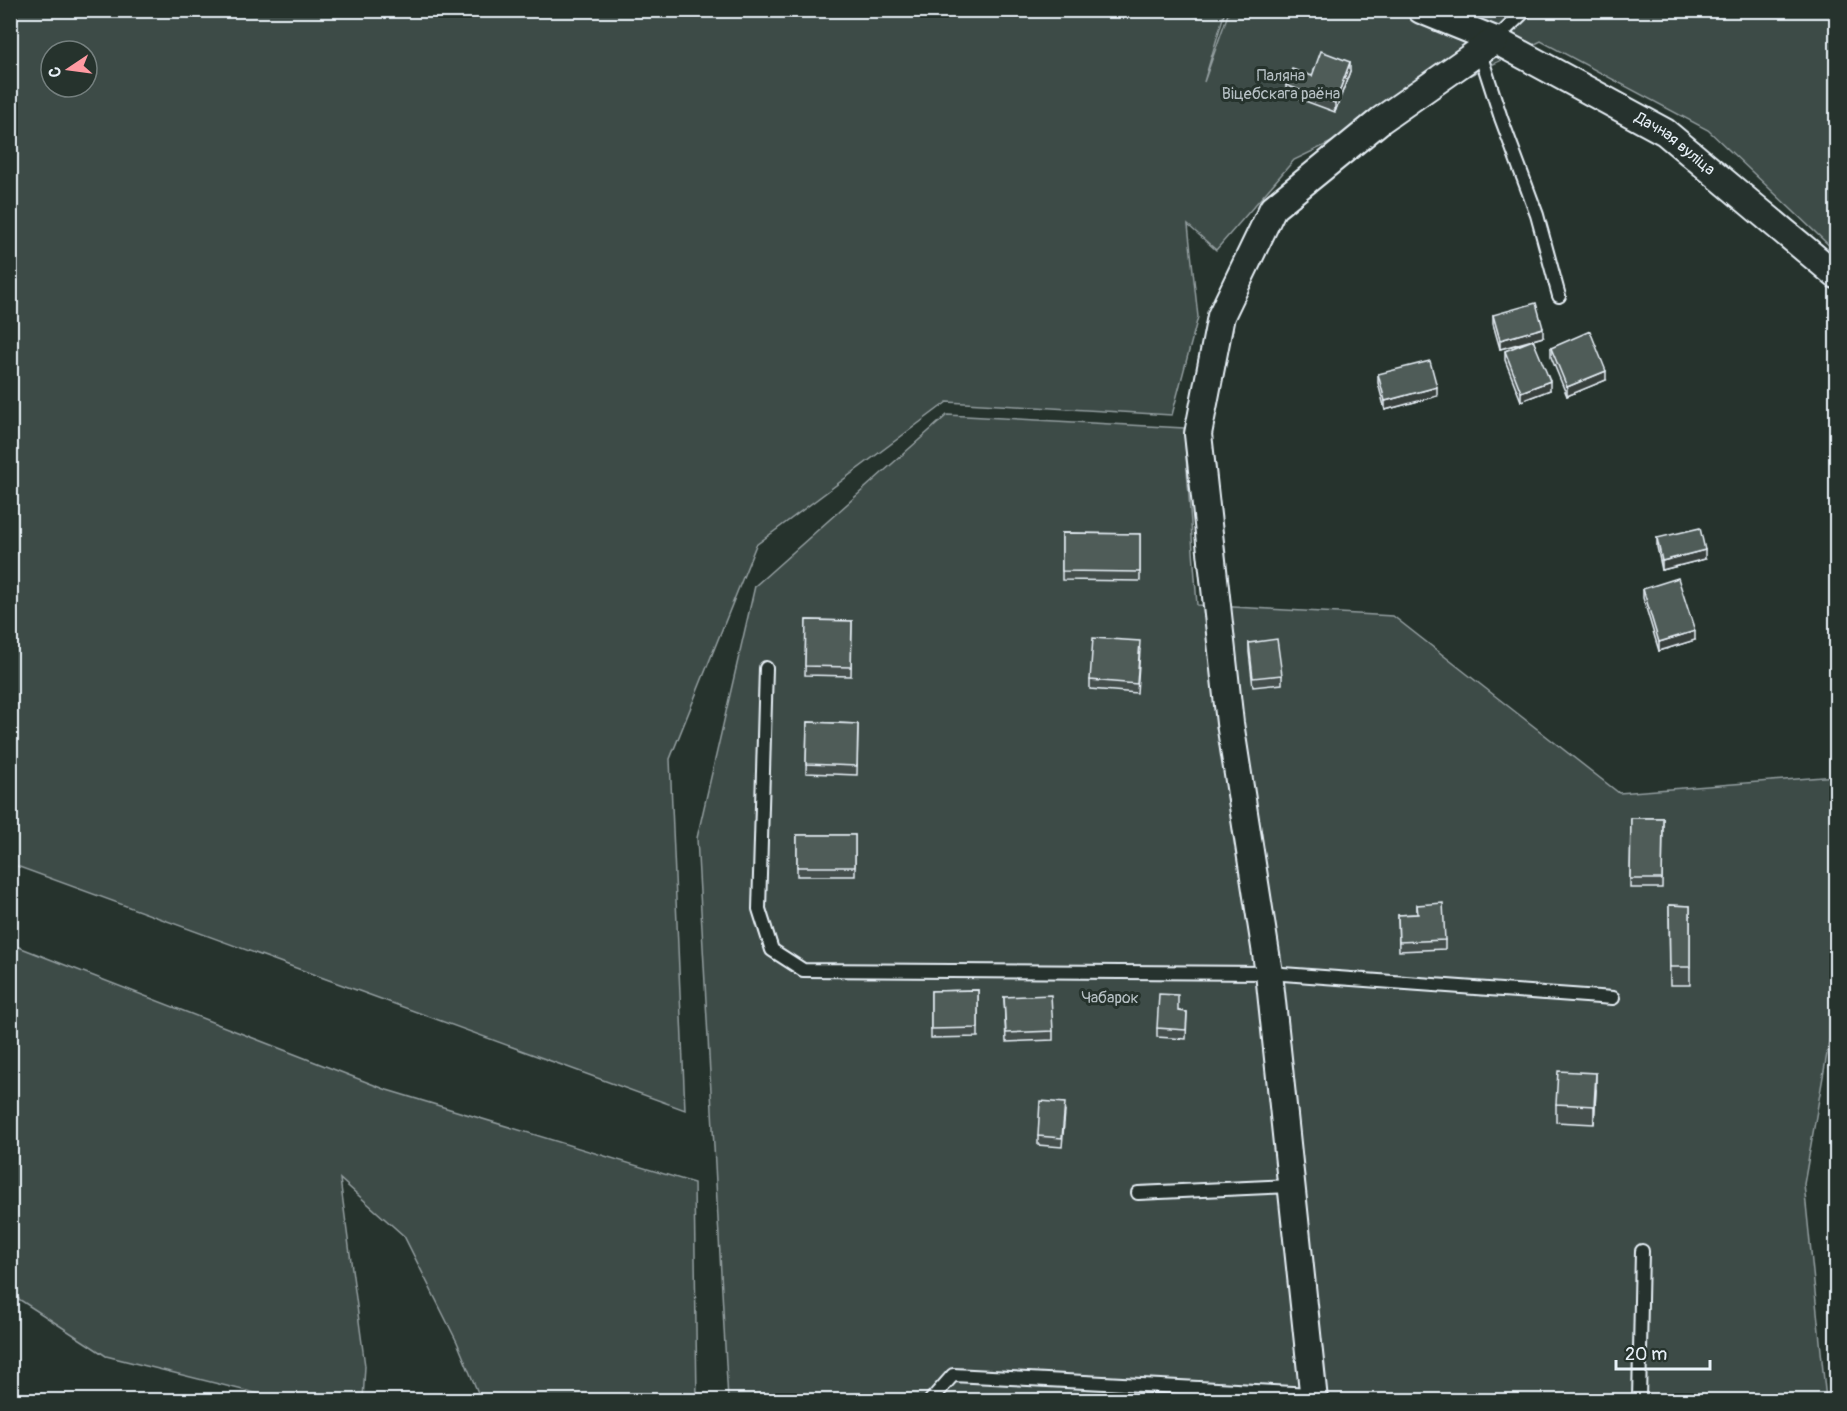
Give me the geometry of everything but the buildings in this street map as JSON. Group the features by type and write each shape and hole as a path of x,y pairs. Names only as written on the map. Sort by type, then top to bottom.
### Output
{"street":[{"name":"Дачная вуліца","path":"1421,10 1665,132 1836,275"},
{"path":"1313,1397 1269,973 1230,723 1198,434 1221,316 1273,208 1381,120 1487,45"}],"lane":[{"path":"1526,10 1487,45 1501,118 1537,215 1559,296"},
{"path":"766,668 759,909 772,950 803,970 1269,973 1613,998"},
{"path":"1138,1194 1291,1186"},
{"path":"1639,1401 1642,1251"},
{"path":"930,1401 953,1375 1313,1397"}],"green space":[{"name":"Паляна Віцебскага раёна","path":"10,11 1225,11 1204,82 1229,11 1836,11 1836,252 1708,130 1541,41 1294,160 1216,250 1188,225 1198,317 1172,415 947,402 756,545 670,759 685,1110 11,864"},
{"name":"Чабарок","path":"947,415 1184,428 1197,605 1393,616 1619,793 1836,776 1836,1003 1804,1184 1826,1400 728,1400 697,838 755,586"},
{"path":"11,944 387,1090 694,1183 697,1400 481,1400 457,1342 404,1236 340,1179 365,1366 363,1400 283,1400 106,1356 11,1294"}]}
